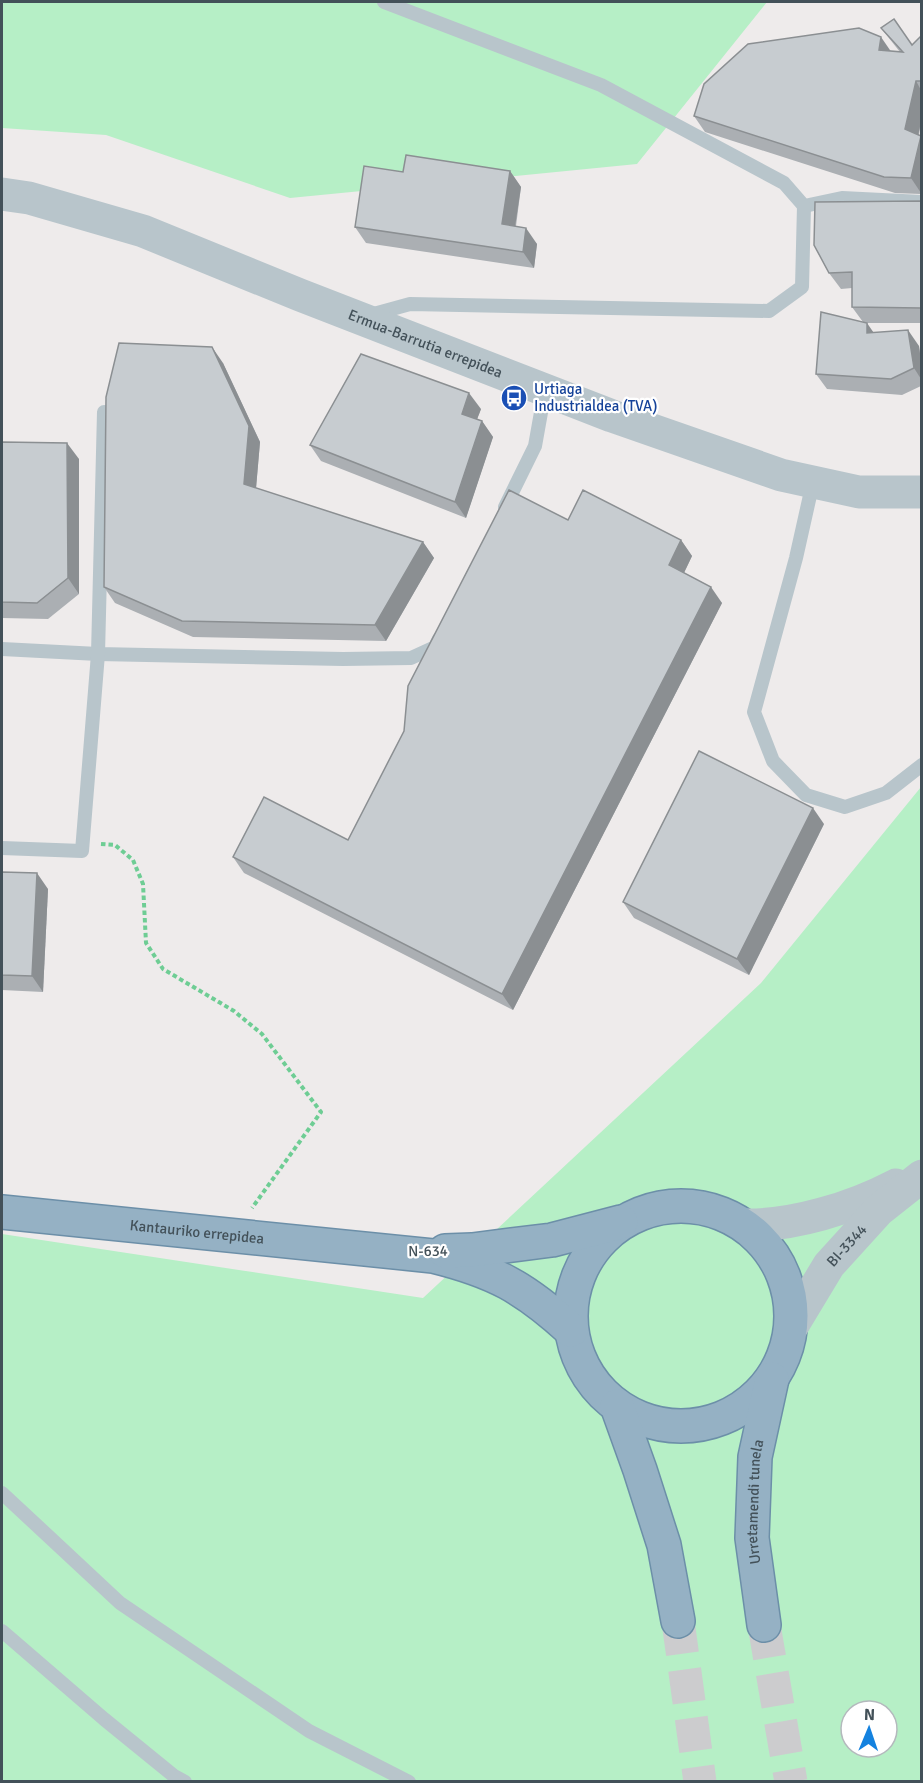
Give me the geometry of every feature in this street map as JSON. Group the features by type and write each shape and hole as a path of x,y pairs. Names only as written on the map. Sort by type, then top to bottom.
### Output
{"highway":[{"path":"674,1206 698,1207 722,1214 744,1225 772,1253 788,1289 791,1328 785,1355 772,1379 748,1404 717,1421 683,1427 648,1421 617,1406 600,1391 586,1373 577,1353 571,1330 571,1305 577,1279 588,1256 605,1236 626,1220 657,1209 674,1206"},
{"name":"Kantauriko errepidea","path":"2,1212 392,1252"},
{"name":"N-634","path":"392,1252 472,1250 552,1240 626,1220"},
{"name":"N-634","path":"392,1252 432,1256 481,1269 508,1282 542,1304 571,1330"},
{"name":"Urretamendi tunela","path":"764,1625 752,1538 755,1456 772,1379"},
{"path":"617,1406 664,1545 678,1621"}],"street":[{"name":"Ermua-Barrutia errepidea","path":"2,194 29,198 143,231 612,416 781,475 859,492 921,492"},
{"name":"BI-3344","path":"744,1225 768,1226 810,1217 875,1196 921,1174"},
{"name":"BI-3344","path":"791,1328 829,1265 879,1210 921,1174"}],"lane":[{"path":"359,318 410,304 769,311 802,287 804,206 784,183 601,86 384,2"},
{"path":"804,206 842,198 921,202"},
{"path":"498,520 535,446 545,390"},
{"path":"2,848 82,850 98,654 105,412"},
{"path":"813,482 796,558 754,712 773,761 806,795 845,807 886,793 921,765"},
{"path":"2,649 98,654 344,659 411,658 435,647 445,626"},
{"path":"2,1493 120,1603 309,1731 409,1782"},
{"path":"2,1631 104,1719 174,1776 185,1782"}],"path":[{"path":"83,842 115,845 133,860 143,884 146,943 163,969 234,1011 262,1034 321,1112 232,1236"}],"green space":[{"path":"2,2 767,2 637,164 290,198 106,135 2,128"},
{"path":"921,787 921,1781 2,1781 2,1234 423,1298 761,983"}],"building":[{"path":"894,19 912,45 921,36 921,81 916,81 905,129 921,136 911,178 884,177 694,116 704,84 748,44 859,28 881,37 879,50 903,52 881,28"},
{"path":"406,155 510,171 502,224 526,228 523,252 355,227 364,166 403,172"},
{"path":"921,201 921,308 852,307 852,272 829,273 814,245 815,202"},
{"path":"821,312 867,323 867,333 908,330 914,368 891,379 816,374"},
{"path":"119,343 212,347 249,426 244,484 423,542 375,625 182,621 104,587 106,397"},
{"path":"361,354 469,393 462,414 482,421 455,502 310,445"},
{"path":"2,442 67,443 68,578 37,603 2,602"},
{"path":"509,490 568,520 583,490 681,540 669,565 711,587 502,994 233,857 264,797 348,840 404,731 408,686"},
{"path":"699,751 813,808 737,959 623,902"},
{"path":"2,872 37,873 32,976 2,975"}],"tunnel":[{"path":"678,1621 700,1782"},
{"path":"764,1625 791,1782"}],"place":[{"name":"Urtiaga Industrialdea (TVA)","path":"514,398"}]}
